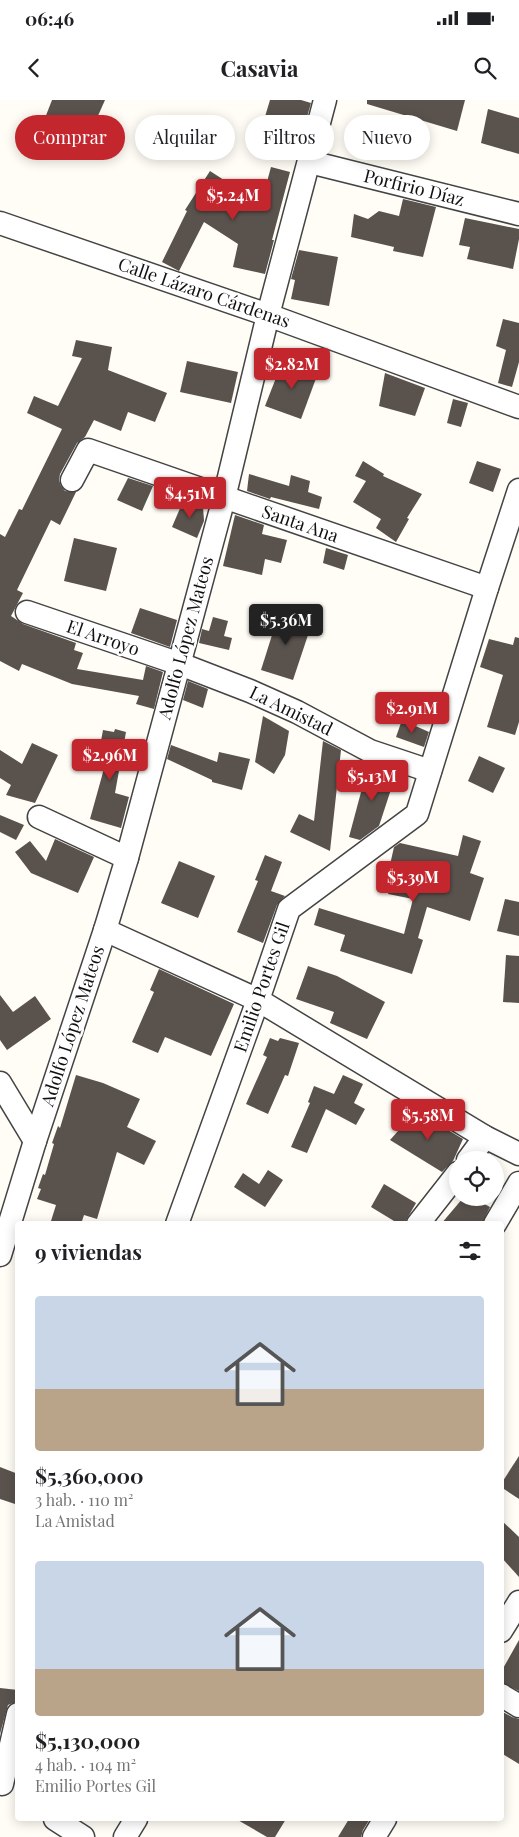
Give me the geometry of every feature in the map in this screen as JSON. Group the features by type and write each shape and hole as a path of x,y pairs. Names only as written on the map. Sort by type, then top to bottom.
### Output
{"street":[{"name":"Adolfo López Mateos","path":"2,1242 105,930 126,858 224,498 268,315 325,100"},
{"name":"Porfirio Díaz","path":"310,162 519,214"},
{"name":"Calle Lázaro Cárdenas","path":"0,223 268,315 519,407"},
{"name":"Santa Ana","path":"72,480 88,450 487,588"},
{"name":"Emilio Portes Gil","path":"178,1221 289,909 416,814 519,490"},
{"name":"El Arroyo","path":"27,612 180,664"},
{"name":"La Amistad","path":"180,664 289,708 370,751 430,771"},
{"path":"39,817 126,858"},
{"path":"105,930 258,1000 486,1137 519,1154"},
{"path":"0,1083 35,1141"},
{"path":"475,1151 486,1137"},
{"path":"420,1221 449,1184"},
{"path":"497,1221 519,1184"},
{"path":"504,1626 519,1602"},
{"path":"504,1697 519,1706"},
{"path":"6,1787 15,1732"},
{"path":"58,1821 83,1837"},
{"path":"125,1837 135,1821"},
{"path":"374,1837 384,1821"}],"building":[{"path":"52,100 105,100 98,115 46,115"},
{"path":"270,100 301,100 311,103 308,115 266,115"},
{"path":"367,100 465,100 457,131 430,123 430,115 404,115 367,104"},
{"path":"488,109 519,118 519,154 481,143"},
{"path":"271,167 290,172 265,274 233,267 238,244 204,222 179,271 162,262 187,211 185,210 210,171 261,204"},
{"path":"403,199 436,207 423,257 393,251 394,247 351,237 354,214 368,219 379,211 399,216"},
{"path":"465,218 519,229 513,269 467,259 470,247 459,245"},
{"path":"299,250 338,257 329,306 291,299 295,280 291,279"},
{"path":"503,319 519,323 519,362 512,387 498,383 506,350 496,346"},
{"path":"76,340 112,347 108,370 167,393 155,422 128,412 121,431 94,420 85,437 77,443 60,474 59,480 65,491 76,492 60,525 51,520 17,590 23,593 11,616 23,624 76,643 74,650 83,653 77,669 143,680 146,666 163,672 154,709 136,704 139,696 72,684 22,664 19,671 0,661 0,534 5,537 19,509 22,510 62,429 27,413 34,396 58,406 82,358 72,356"},
{"path":"283,360 318,373 301,419 265,406"},
{"path":"187,361 238,372 231,403 180,392"},
{"path":"385,373 425,388 415,416 379,406"},
{"path":"453,399 468,403 461,427 447,423"},
{"path":"363,461 384,474 383,476 422,494 407,518 409,519 396,542 376,528 381,519 353,502 366,481 355,476"},
{"path":"477,461 501,469 493,492 469,483"},
{"path":"249,474 289,486 291,475 310,481 308,492 322,497 319,509 271,497 270,499 247,491"},
{"path":"128,478 153,486 142,511 117,500"},
{"path":"184,499 203,506 204,521 197,538 172,527"},
{"path":"235,515 264,525 262,534 287,540 281,563 265,559 262,575 223,566"},
{"path":"74,538 117,548 106,591 64,581"},
{"path":"326,548 348,555 344,570 323,563"},
{"path":"140,608 177,620 170,647 131,633"},
{"path":"279,613 312,623 293,680 261,670"},
{"path":"213,617 228,621 224,636 232,638 229,650 199,643 202,629 209,631"},
{"path":"515,637 519,638 519,722 515,735 487,727 503,675 480,667 489,639 513,645"},
{"path":"188,681 208,689 203,708 183,700"},
{"path":"263,716 289,731 285,755 274,774 255,762"},
{"path":"402,720 429,732 424,747 396,737"},
{"path":"115,729 126,732 115,793 129,797 121,828 90,819 105,765 97,763 103,730 114,732"},
{"path":"323,741 341,750 330,851 290,832 299,814 314,821"},
{"path":"32,743 58,755 35,803 6,795 11,785 0,778 0,750 22,764"},
{"path":"171,745 217,762 219,752 250,759 242,790 212,782 212,780 167,759"},
{"path":"479,756 505,768 493,793 468,781"},
{"path":"368,766 396,774 379,826 360,840 349,837"},
{"path":"0,815 24,825 16,840 0,832"},
{"path":"463,835 481,841 470,873 484,878 470,921 427,907 418,938 423,940 412,974 340,951 345,935 314,925 319,908 404,934 413,899 388,894 393,881 387,878 394,847 400,843 458,856"},
{"path":"55,839 94,857 78,893 31,873 15,852 30,841 46,861"},
{"path":"265,855 282,862 271,891 285,896 277,905 263,943 237,932 258,881 255,880"},
{"path":"179,861 215,876 198,918 161,903"},
{"path":"505,899 519,902 519,936 497,931"},
{"path":"506,955 519,956 519,1003 503,1002"},
{"path":"308,966 337,976 385,1002 367,1039 330,1023 334,1012 296,999"},
{"path":"159,969 234,1004 211,1056 165,1037 158,1053 132,1042 154,992 150,990"},
{"path":"0,995 13,1012 35,996 51,1019 7,1050 0,1040"},
{"path":"270,1038 278,1041 280,1038 299,1043 288,1076 285,1075 268,1114 246,1104 267,1057 263,1055"},
{"path":"76,1075 103,1083 140,1099 127,1127 156,1141 144,1165 117,1152 97,1219 84,1215 82,1221 51,1221 56,1205 37,1199 41,1189 38,1188 43,1174 45,1175 54,1144 52,1143 58,1126 60,1128"},
{"path":"343,1075 363,1084 354,1103 365,1109 356,1125 326,1109 307,1153 291,1147 310,1103 308,1102 314,1086 334,1094"},
{"path":"416,1111 463,1139 458,1151 449,1151 449,1165 442,1172 390,1140"},
{"path":"268,1170 283,1180 265,1207 234,1187 243,1173 259,1184"},
{"path":"384,1184 416,1203 406,1221 394,1221 371,1207"},
{"path":"456,1206 488,1206 490,1207 483,1221 444,1221"},
{"path":"519,1456 519,1499 504,1489 504,1479"},
{"path":"0,1467 15,1473 15,1504 0,1499"},
{"path":"504,1523 519,1537 519,1577 504,1560"},
{"path":"519,1640 519,1691 504,1684 504,1667"},
{"path":"0,1688 15,1690 15,1702 8,1705 0,1734"},
{"path":"504,1713 519,1719 519,1764 504,1755"},
{"path":"239,1821 285,1821 275,1837 267,1837"},
{"path":"348,1821 369,1821 361,1837 338,1837"}]}
